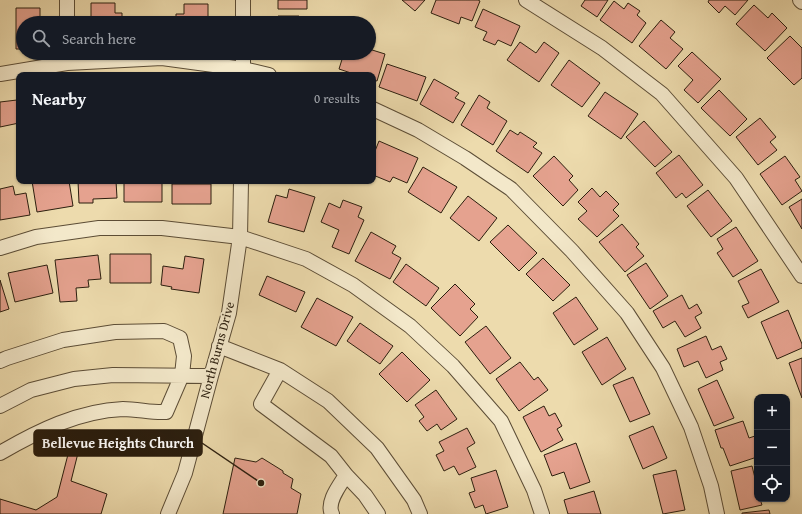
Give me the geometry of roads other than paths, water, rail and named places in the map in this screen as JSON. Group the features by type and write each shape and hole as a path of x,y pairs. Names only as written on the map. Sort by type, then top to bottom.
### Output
{"street":[{"path":"67,0 67,16"},
{"path":"243,0 243,16"},
{"path":"526,0 602,48 662,94 736,178 802,276"},
{"path":"0,74 59,60"},
{"path":"174,60 243,72 243,60"},
{"path":"376,110 418,130 465,158 511,189 572,251 627,313 663,368 691,427 711,486 717,514"},
{"name":"North Burns Drive","path":"168,514 185,473 210,376 229,313 240,237 241,184"},
{"path":"0,248 36,237 99,228 162,228 240,237 306,259 353,285 410,326 453,366 501,422 534,490 542,514"},
{"path":"0,361 63,340 115,332 164,331 180,338 184,356 182,375 166,412 123,409 89,414 54,424 25,438 0,453"},
{"path":"219,346 280,370 328,401 377,448 414,500 420,514"},
{"path":"280,370 261,404 331,456 365,495 378,514"},
{"path":"0,406 31,390 74,379 113,375 210,376"},
{"path":"332,514 330,511 333,498 346,475"}],"place":[{"name":"Bellevue Heights Church","path":"261,483"}]}
